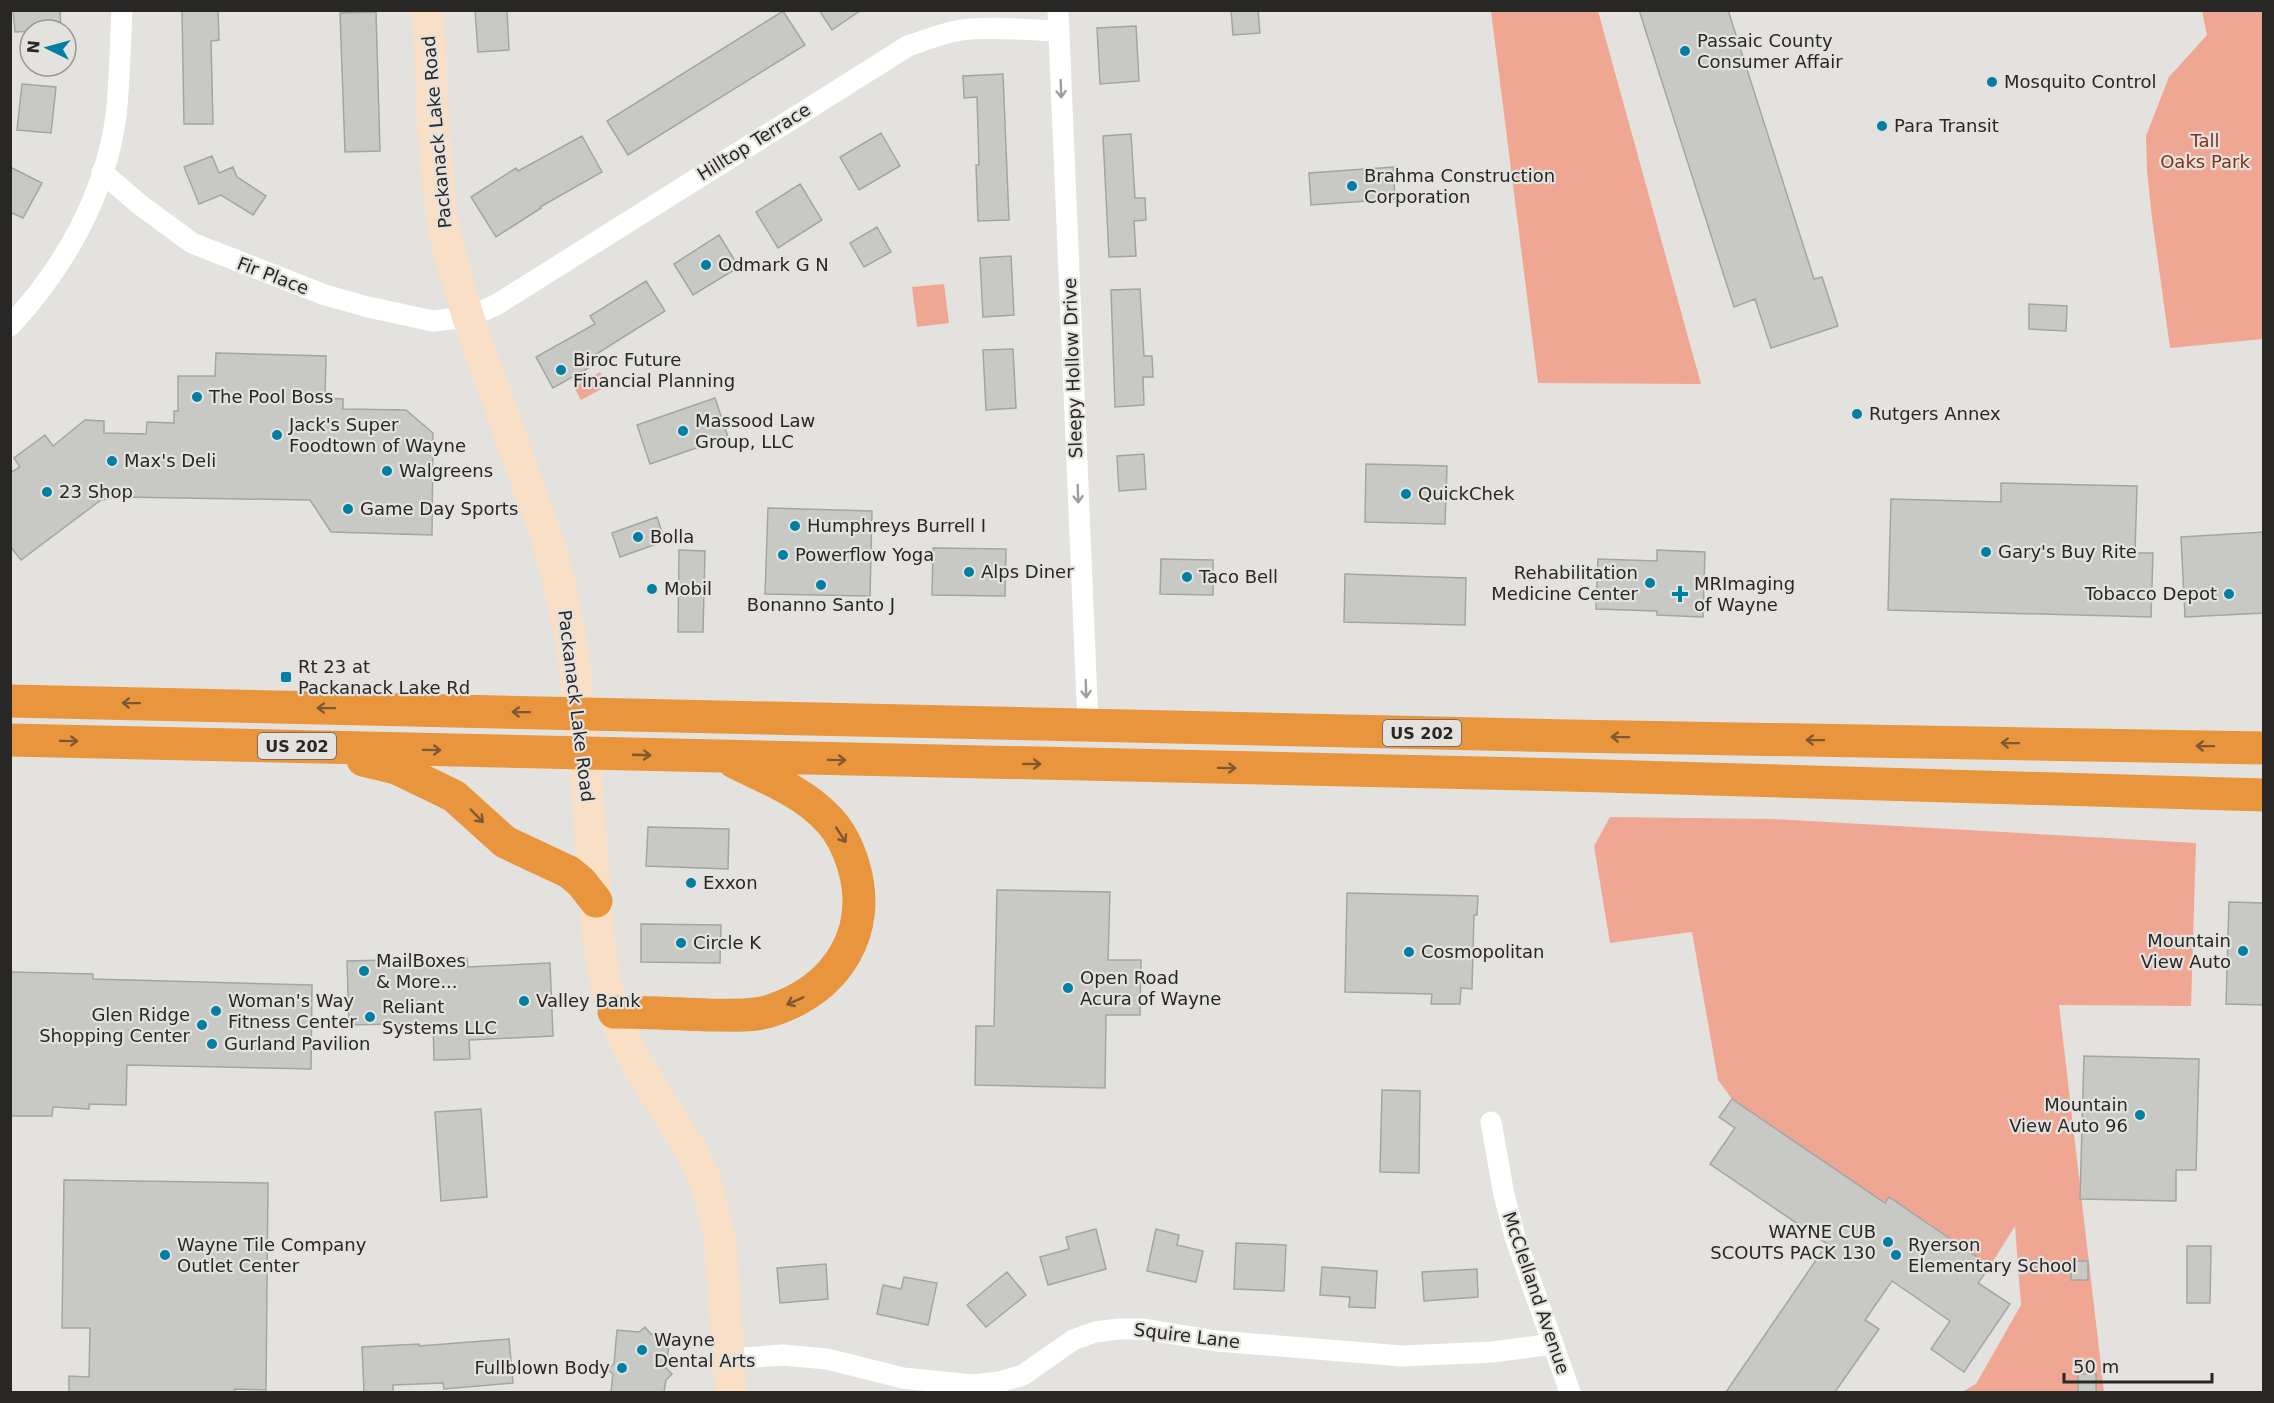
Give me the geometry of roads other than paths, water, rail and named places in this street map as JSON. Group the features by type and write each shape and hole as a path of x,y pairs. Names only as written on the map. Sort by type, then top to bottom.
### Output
{"highway":[{"name":"US 202","path":"10,701 2264,748"},
{"name":"US 202","path":"10,740 1546,775 2264,795"},
{"path":"309,747 396,768 454,796 505,842 569,872 581,882 596,902"},
{"path":"614,1012 732,1015 770,1011 801,999 815,990 841,962 847,951 858,916 858,888 848,846 839,831 829,819 800,794 724,758"}],"street":[{"path":"10,327 34,301 59,266 79,230 102,172 115,117 122,10"},
{"name":"Packanack Lake Road","path":"428,10 434,135 443,229 468,317 546,536 557,574 572,645 584,753 601,958 606,985 621,1033 691,1151 706,1182 720,1240 731,1392"},
{"name":"Hilltop Terrace","path":"468,317 496,305 908,46 933,36 961,30 1058,21"},
{"name":"Sleepy Hollow Drive","path":"1058,21 1088,725"},
{"name":"Fir Place","path":"102,172 175,232 216,254 325,296 368,308 433,321 468,317"},
{"name":"McClelland Avenue","path":"1491,1122 1504,1195 1515,1237 1570,1392"},
{"name":"Squire Lane","path":"729,1359 783,1355 816,1358 903,1378 973,1385 999,1382 1023,1375 1073,1340 1095,1332 1119,1329 1143,1329 1217,1341 1402,1356 1492,1352 1553,1344"}],"place":[{"name":"Passaic County Consumer Affair","path":"1685,51"},
{"name":"Mosquito Control","path":"1992,82"},
{"name":"Para Transit","path":"1882,126"},
{"name":"Brahma Construction Corporation","path":"1352,186"},
{"name":"Odmark G N","path":"706,265"},
{"name":"Biroc Future Financial Planning","path":"561,370"},
{"name":"The Pool Boss","path":"197,397"},
{"name":"Rutgers Annex","path":"1857,414"},
{"name":"Massood Law Group, LLC","path":"683,431"},
{"name":"Jack's Super Foodtown of Wayne","path":"277,435"},
{"name":"Max's Deli","path":"112,461"},
{"name":"Walgreens","path":"387,471"},
{"name":"23 Shop","path":"47,492"},
{"name":"QuickChek","path":"1406,494"},
{"name":"Game Day Sports","path":"348,509"},
{"name":"Humphreys Burrell I","path":"795,526"},
{"name":"Bolla","path":"638,537"},
{"name":"Gary's Buy Rite","path":"1986,552"},
{"name":"Powerflow Yoga","path":"783,555"},
{"name":"Alps Diner","path":"969,572"},
{"name":"Taco Bell","path":"1187,577"},
{"name":"Rehabilitation Medicine Center","path":"1650,583"},
{"name":"Bonanno Santo J","path":"821,585"},
{"name":"Mobil","path":"652,589"},
{"name":"MRImaging of Wayne","path":"1680,594"},
{"name":"Tobacco Depot","path":"2229,594"},
{"name":"Rt 23 at Packanack Lake Rd","path":"286,677"},
{"name":"Exxon","path":"691,883"},
{"name":"Circle K","path":"681,943"},
{"name":"Mountain View Auto","path":"2243,951"},
{"name":"Cosmopolitan","path":"1409,952"},
{"name":"MailBoxes & More...","path":"364,971"},
{"name":"Open Road Acura of Wayne","path":"1068,988"},
{"name":"Valley Bank","path":"524,1001"},
{"name":"Woman's Way Fitness Center","path":"216,1011"},
{"name":"Reliant Systems LLC","path":"370,1017"},
{"name":"Glen Ridge Shopping Center","path":"202,1025"},
{"name":"Gurland Pavilion","path":"212,1044"},
{"name":"Mountain View Auto 96","path":"2140,1115"},
{"name":"WAYNE CUB SCOUTS PACK 130","path":"1888,1242"},
{"name":"Wayne Tile Company Outlet Center","path":"165,1255"},
{"name":"Ryerson Elementary School","path":"1896,1255"},
{"name":"Wayne Dental Arts","path":"642,1350"},
{"name":"Fullblown Body","path":"622,1368"}],"park label":[{"name":"Tall Oaks Park","path":"2205,151"}]}
